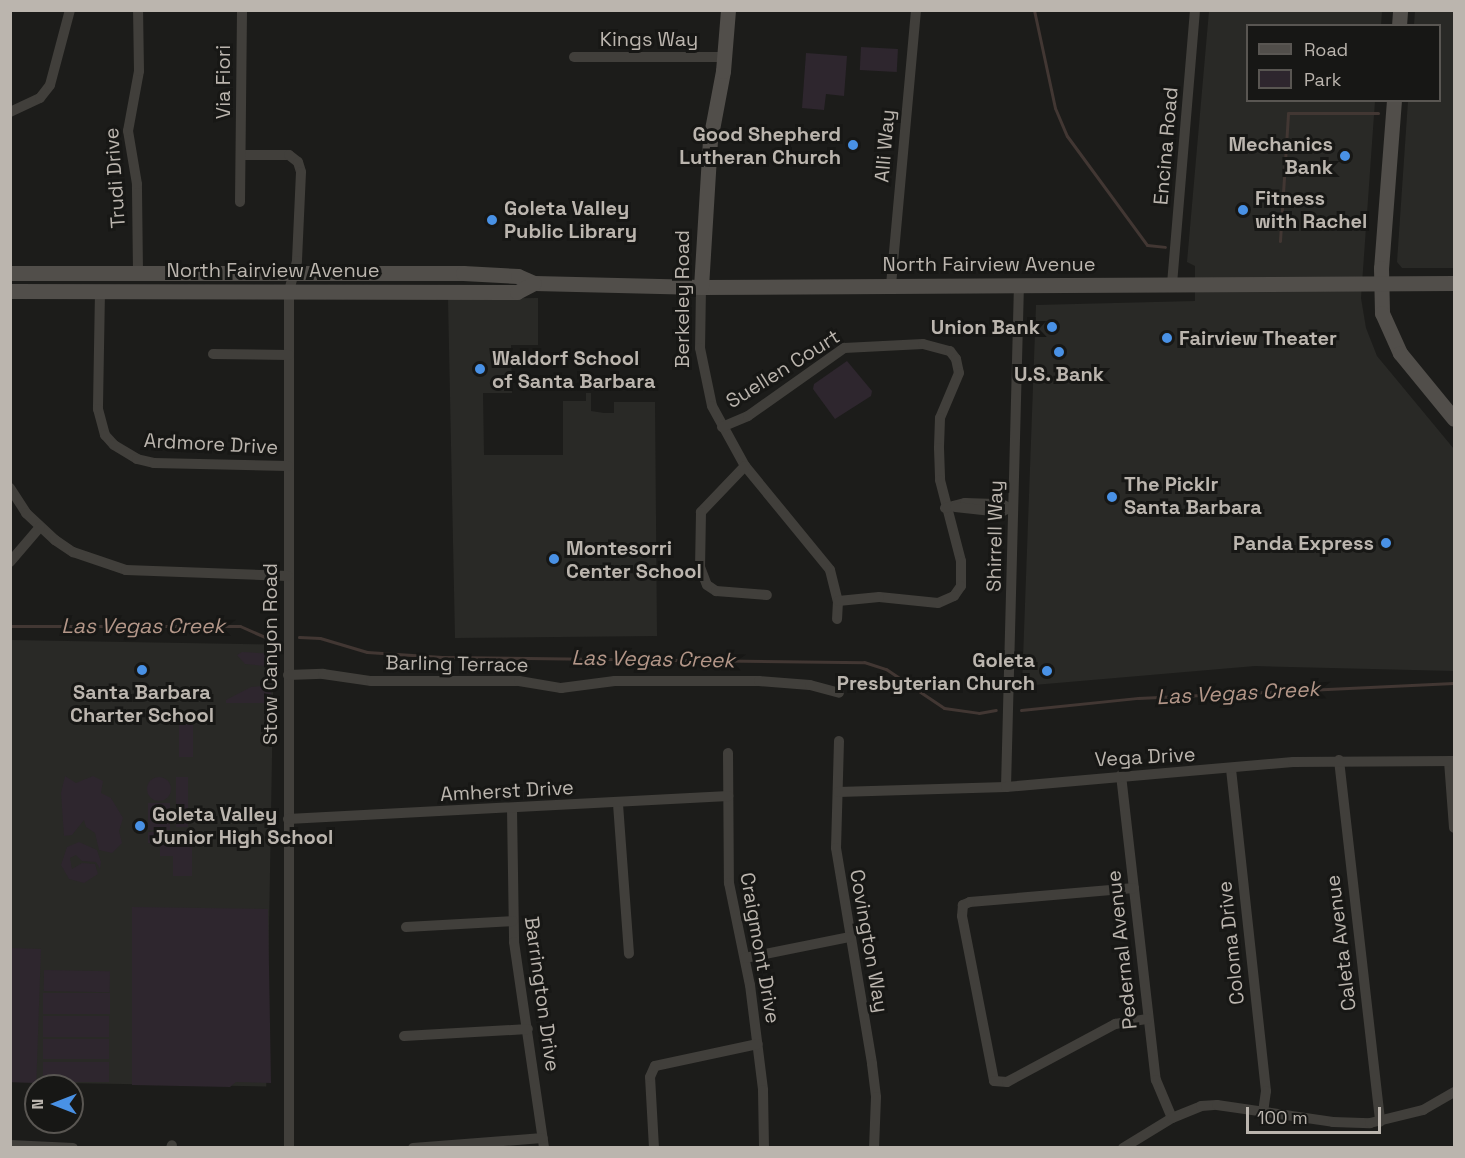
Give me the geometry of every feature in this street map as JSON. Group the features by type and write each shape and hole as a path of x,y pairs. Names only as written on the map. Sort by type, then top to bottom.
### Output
{"main road":[{"name":"Berkeley Road","path":"701,287 710,140 724,57 728,10"},
{"path":"1394,102 1381,285 1382,313 1391,338 1455,419"},
{"name":"North Fairview Avenue","path":"10,273 518,276 534,283 701,287 1172,284 1451,286"},
{"name":"North Fairview Avenue","path":"10,291 517,291 534,283"}],"street":[{"path":"10,112 40,98 50,85 70,10"},
{"name":"Trudi Drive","path":"138,10 140,71 128,131 137,184 138,272"},
{"name":"Via Fiori","path":"240,202 242,10"},
{"name":"Alli Way","path":"891,285 916,10"},
{"name":"Encina Road","path":"1172,284 1196,10"},
{"name":"Kings Way","path":"574,57 724,57"},
{"name":"Stow Canyon Road","path":"241,154 284,154 298,162 301,208 297,261 291,273 289,290 289,1148"},
{"name":"Shirrell Way","path":"1006,787 1011,507 1019,285"},
{"name":"Berkeley Road","path":"701,287 703,375 722,427 745,466 821,555 835,584 838,601 837,620"},
{"name":"Ardmore Drive","path":"100,291 98,409 105,435 114,445 137,459 154,462 288,466"},
{"name":"Suellen Court","path":"722,427 748,416 844,348 939,346 956,359 959,373 940,417 940,480 950,507 961,561 961,586 954,596 938,603 879,597 838,601"},
{"path":"213,354 289,355"},
{"path":"745,466 701,512 700,567 707,585 716,591 767,595"},
{"path":"10,488 40,527 73,552 126,570 288,576"},
{"path":"950,507 1001,512 1011,507"},
{"path":"10,562 40,527"},
{"name":"Barling Terrace","path":"288,675 323,674 371,681 519,681 561,688 615,681 759,681 810,685 839,693"},
{"name":"Covington Way","path":"839,741 836,848 876,1097 874,1148"},
{"name":"Craigmont Drive","path":"728,753 729,883 745,958 758,1044 764,1148"},
{"name":"Vega Drive","path":"838,792 1006,787 1121,775 1339,760 1452,761"},
{"name":"Caleta Avenue","path":"1339,760 1380,1122"},
{"path":"1452,761 1455,828"},
{"name":"Coloma Drive","path":"1231,769 1266,1092 1263,1112"},
{"name":"Pedernal Avenue","path":"1121,775 1155,1080 1172,1118"},
{"name":"Amherst Drive","path":"288,819 618,804 728,796"},
{"path":"618,804 629,954"},
{"name":"Barrington Drive","path":"512,809 513,921 544,1143"},
{"path":"1134,888 963,905 976,1004 991,1085 1007,1082 1115,1024 1148,1019"},
{"path":"406,927 513,921"},
{"path":"745,958 849,937"},
{"path":"404,1036 528,1029"},
{"path":"654,1148 646,1070 661,1062 758,1044"},
{"path":"1123,1148 1172,1118 1216,1105 1333,1122 1380,1122 1423,1110 1455,1092"},
{"path":"413,1148 544,1143"},
{"path":"13,1146 73,1148"}],"shaded area":[{"path":"1209,11 1382,11 1381,24 1246,24 1246,102 1375,102 1361,298 1366,328 1377,356 1454,449 1454,671 1255,666 1022,686 1036,305 1195,301 1195,266 1187,262"},
{"path":"1415,11 1454,11 1454,268 1402,268 1397,262 1408,102 1441,102 1441,24 1414,24"},
{"name":"Montesorri Center School","path":"538,298 538,345 511,345 512,393 483,393 484,455 563,455 563,401 586,401 586,393 591,393 591,411 604,413 614,413 614,402 655,402 657,636 455,638 448,299"},
{"name":"Goleta Valley Junior High School","path":"11,640 274,645 266,1087 84,1083 84,1074 24,1074 24,1082 10,1082"}],"green space":[{"path":"861,47 898,49 897,72 860,70"},
{"path":"806,53 847,56 844,96 826,94 824,110 802,108"},
{"path":"847,361 872,391 871,396 835,419 813,389 814,384"},
{"path":"242,652 275,654 275,667 245,664 237,655"},
{"path":"271,685 271,703 226,703 226,700 251,687"},
{"path":"179,718 193,718 193,757 179,757"},
{"path":"65,776 76,783 93,776 103,781 101,793 111,798 123,818 119,831 122,843 112,853 99,850 95,833 86,827 84,820 72,835 64,836 61,793"},
{"path":"159,777 168,780 171,789 168,798 159,801 150,798 147,789 150,780"},
{"path":"176,777 188,777 188,827 176,827"},
{"path":"148,803 170,803 170,830 148,830"},
{"path":"192,831 192,876 173,876 173,856 160,856 160,844 148,843 148,832"},
{"path":"79,842 97,850 101,862 100,869 96,862 82,861 76,855 70,858 72,869 82,863 95,864 98,874 84,883 69,879 61,865 67,847"},
{"path":"132,907 268,909 271,1083 236,1082 230,1087 132,1085"},
{"path":"11,948 41,949 37,1074 24,1074 24,1083 10,1082"},
{"path":"44,970 110,971 110,992 44,991"},
{"path":"43,993 110,993 110,1014 43,1014"},
{"path":"43,1016 109,1016 109,1037 43,1037"},
{"path":"43,1039 109,1039 109,1059 43,1059"},
{"path":"43,1062 109,1062 109,1082 84,1082 84,1074 43,1074"}],"waterway":[{"path":"1034,10 1055,108 1067,136 1147,245 1165,247"},
{"path":"1280,241 1288,113 1378,113"},
{"name":"Las Vegas Creek","path":"10,626 240,626 272,640"},
{"name":"Las Vegas Creek","path":"299,637 320,638 367,652 442,657 864,662 886,669 944,708 979,713 996,710"},
{"name":"Las Vegas Creek","path":"1021,710 1138,698 1454,683"}],"place":[{"name":"Good Shepherd Lutheran Church","path":"853,145"},
{"name":"Mechanics Bank","path":"1345,156"},
{"name":"Fitness with Rachel","path":"1243,210"},
{"name":"Goleta Valley Public Library","path":"492,220"},
{"name":"Union Bank","path":"1052,327"},
{"name":"Fairview Theater","path":"1167,338"},
{"name":"U.S. Bank","path":"1059,352"},
{"name":"Waldorf School of Santa Barbara","path":"480,369"},
{"name":"The Picklr Santa Barbara","path":"1112,497"},
{"name":"Panda Express","path":"1386,543"},
{"name":"Montesorri Center School","path":"554,559"},
{"name":"Santa Barbara Charter School","path":"142,670"},
{"name":"Goleta Presbyterian Church","path":"1047,671"},
{"name":"Goleta Valley Junior High School","path":"140,826"}]}
